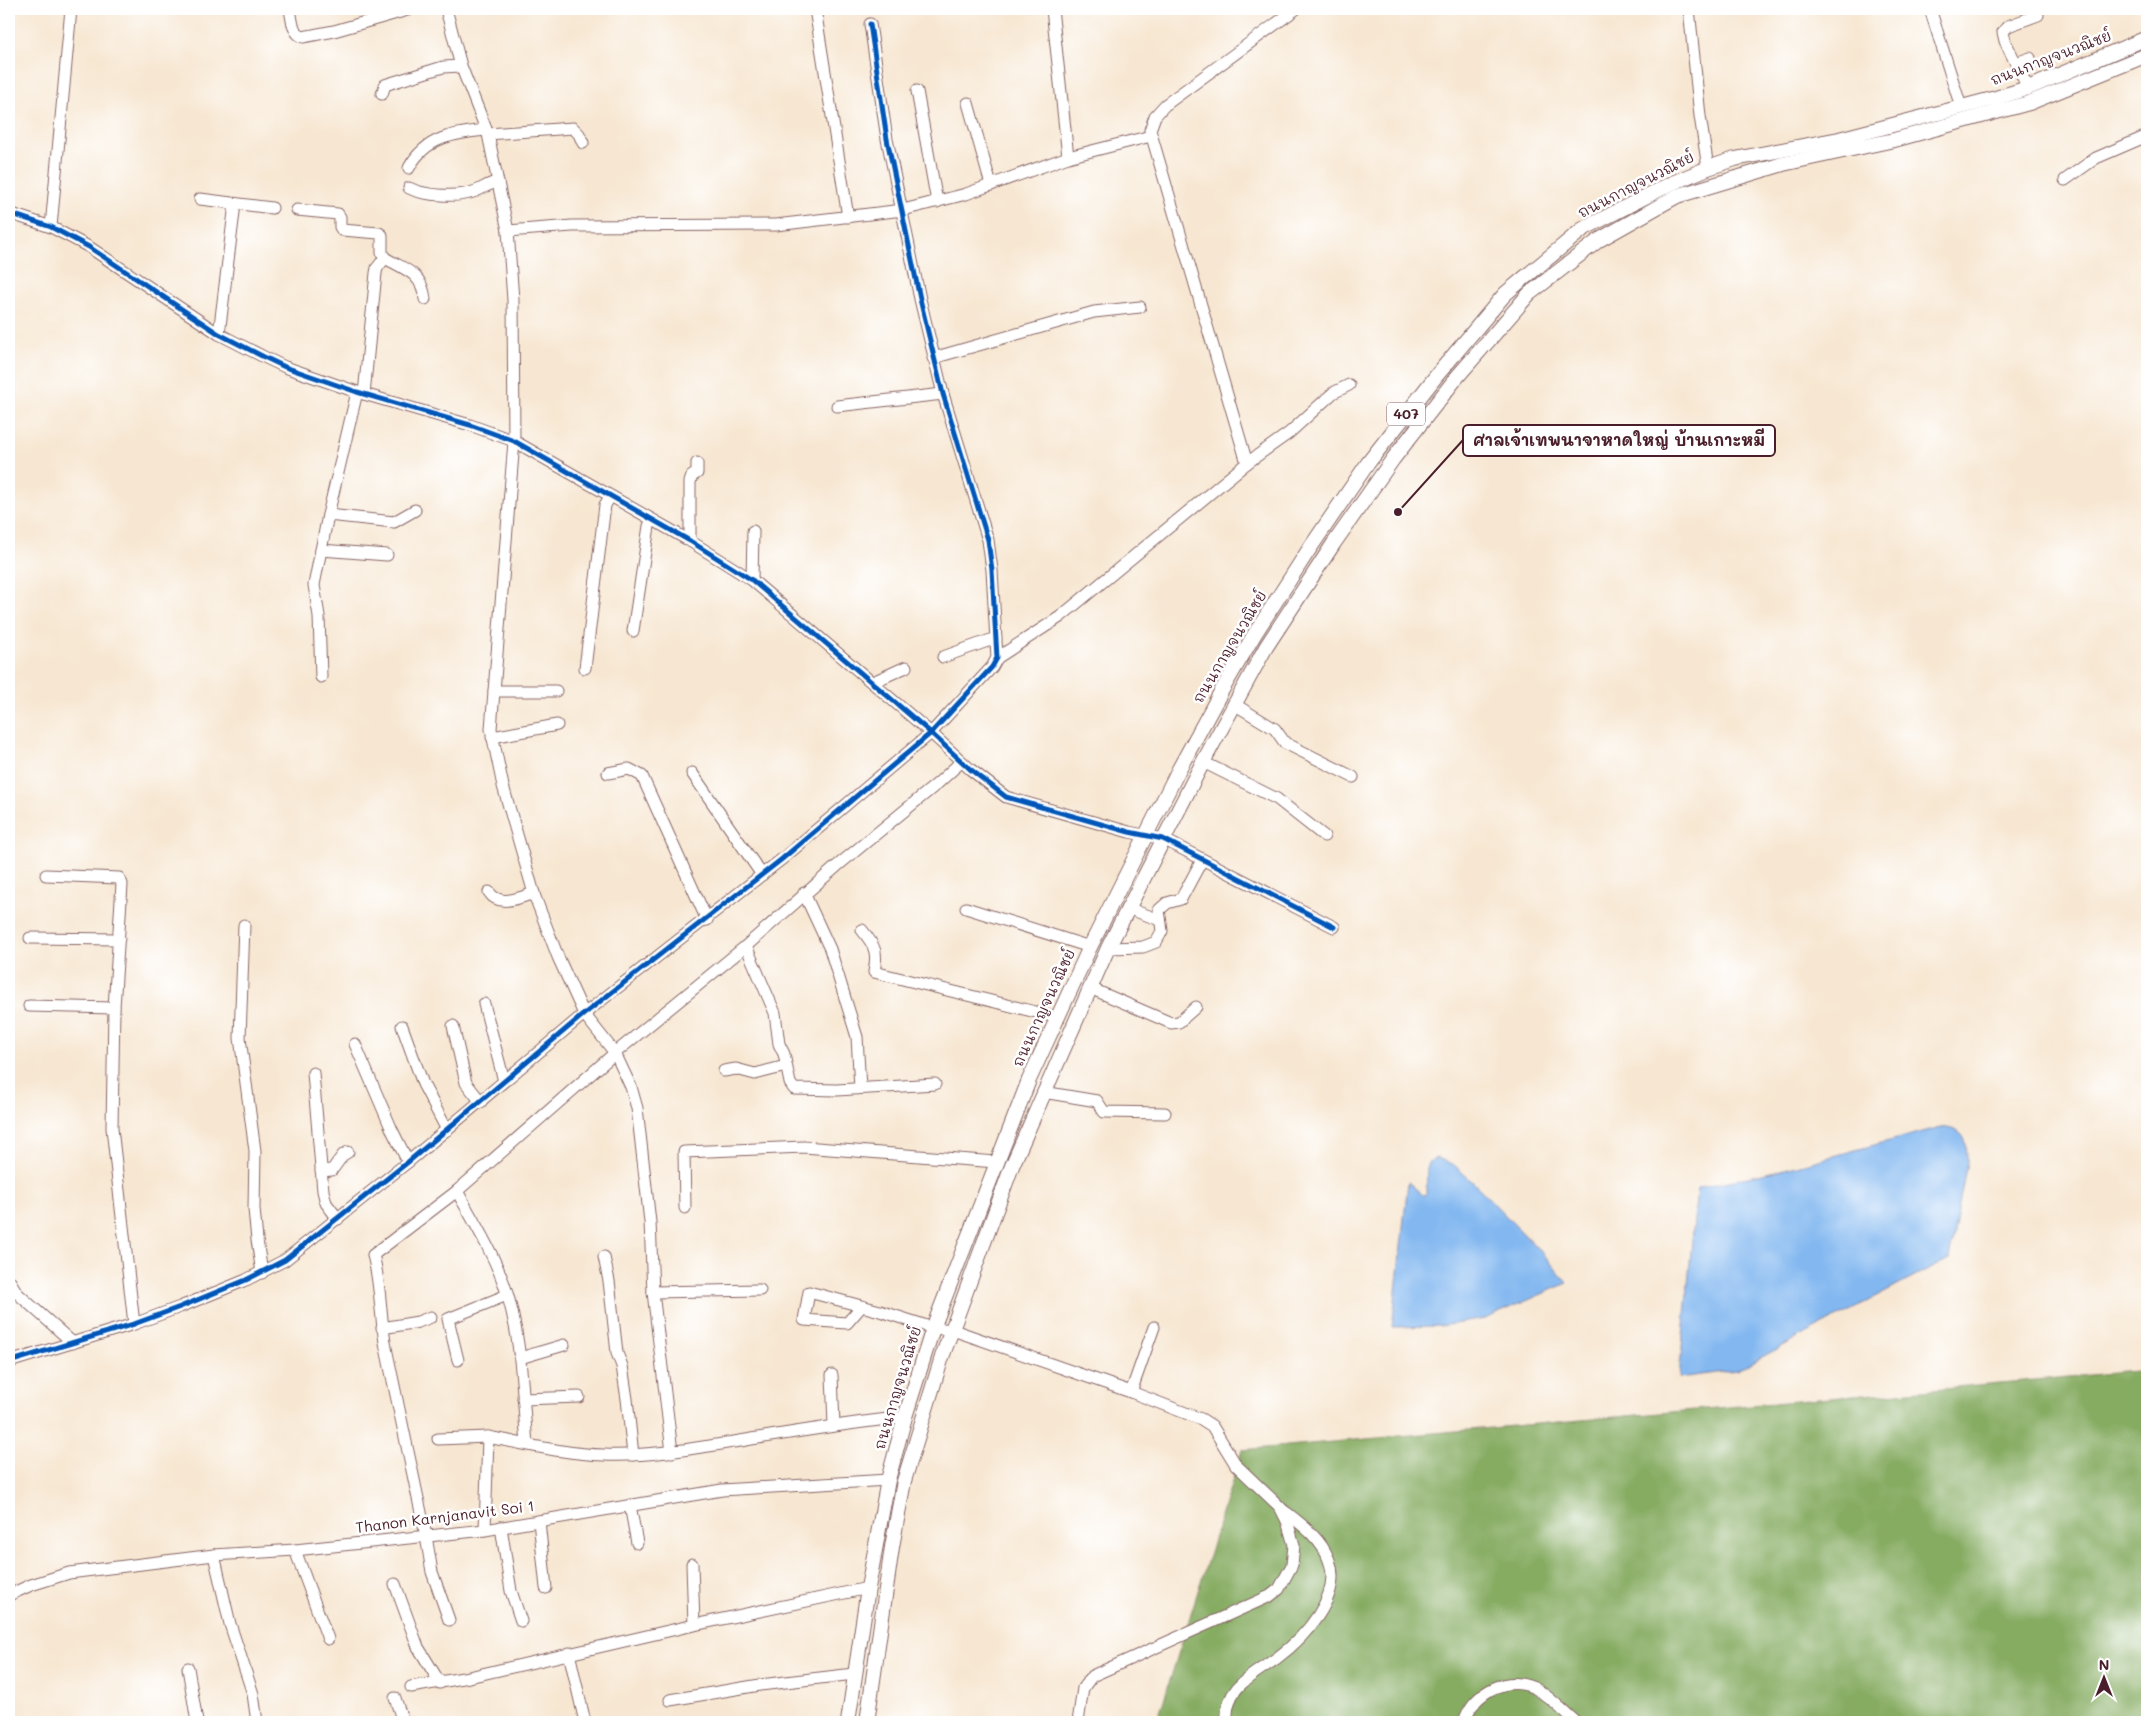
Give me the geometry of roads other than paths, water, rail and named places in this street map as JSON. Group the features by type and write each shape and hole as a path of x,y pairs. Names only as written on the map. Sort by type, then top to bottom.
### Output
{"main road":[{"name":"ถนนกาญจนวณิชย์","path":"848,1722 868,1588 888,1480 905,1417 933,1328 996,1162 1056,1017 1179,770 1254,635 1308,550 1368,464 1448,361 1505,294 1583,229 1670,184 1708,168 1735,159 1839,139 1961,108 2028,88 2147,38"},
{"name":"ถนนกาญจนวณิชย์","path":"867,1722 892,1547 904,1481 942,1357 1012,1166 1127,908 1234,704 1266,647 1334,543 1393,460 1457,377 1529,294 1599,240 1676,196 1783,164 1894,140 2029,103 2147,55"}],"street":[{"path":"51,227 71,9"},
{"path":"290,9 294,28 299,36 303,37 334,31 411,9"},
{"path":"446,9 461,66 487,132 508,231 513,300 514,441 491,720 492,737 503,786 534,893 558,957 584,1014 615,1053 634,1097 640,1124 650,1222 653,1292 672,1452"},
{"path":"815,9 848,217"},
{"path":"1052,9 1068,157"},
{"path":"1247,463 1151,136 1152,123 1165,105 1296,9"},
{"path":"1689,9 1700,116 1708,168"},
{"path":"1930,9 1961,108"},
{"path":"2028,88 2005,41 2003,32 2008,26 2038,15 2036,9"},
{"path":"870,24 887,139 934,358 943,394 988,540 997,658"},
{"path":"2016,63 2030,58"},
{"path":"382,94 385,85 443,67 461,66"},
{"path":"917,91 937,202"},
{"path":"968,103 991,186"},
{"path":"409,168 420,151 432,143 454,135 573,128 579,134 583,143"},
{"path":"508,231 582,226 776,225 903,210 991,186 1068,157 1151,136"},
{"path":"2065,180 2096,158 2147,136"},
{"path":"409,188 419,193 434,195 473,192 488,184 498,182"},
{"path":"200,200 272,208"},
{"path":"219,334 234,204"},
{"path":"297,210 338,214 340,217 340,227 346,232 381,234 382,253 386,258 417,277 423,287 424,299"},
{"path":"9,213 51,227 89,247 219,334 285,367 360,393 470,425 514,441 690,541 752,580 873,682 961,762 996,791 1012,800 1146,836 1164,839 1334,927"},
{"path":"320,676 319,616 314,584 328,515 360,393 376,273 386,258"},
{"path":"934,358 1094,312 1140,307"},
{"path":"9,1362 134,1324 196,1301 262,1273 285,1260 447,1130 584,1014 707,920 931,733 985,677 997,658 1060,617 1247,463 1288,433 1333,393 1349,385"},
{"path":"837,406 943,394"},
{"path":"690,541 690,482 692,476 696,473 696,462"},
{"path":"585,668 605,505 610,497"},
{"path":"328,515 394,522 415,510"},
{"path":"633,631 649,526 652,520"},
{"path":"752,580 753,531"},
{"path":"321,550 387,555"},
{"path":"943,658 996,638"},
{"path":"873,682 906,667"},
{"path":"494,691 556,691"},
{"path":"1234,704 1274,729 1285,743 1353,777"},
{"path":"492,737 556,725"},
{"path":"449,1620 432,1572 382,1328 377,1271 373,1255 457,1191 615,1053 746,946 804,893 937,784 961,762"},
{"path":"1203,762 1277,800 1324,836"},
{"path":"608,773 629,770 642,776 707,920"},
{"path":"692,773 762,875"},
{"path":"1108,948 1143,947 1153,944 1161,935 1160,908 1167,903 1181,899 1202,860"},
{"path":"46,875 119,878 122,884 114,1008 112,1128 134,1324"},
{"path":"489,892 494,898 502,900 534,893"},
{"path":"804,893 830,949 856,1037 860,1088"},
{"path":"966,908 1090,947"},
{"path":"1127,908 1160,920"},
{"path":"244,925 240,1038 255,1151 254,1209 262,1273"},
{"path":"862,930 872,943 877,957 874,972 1056,1017"},
{"path":"30,938 118,939"},
{"path":"746,946 775,1014 779,1042 790,1083 796,1090 935,1084"},
{"path":"1090,988 1171,1023 1179,1022 1196,1007"},
{"path":"484,1004 504,1081"},
{"path":"29,1006 114,1008"},
{"path":"402,1026 423,1084 447,1130"},
{"path":"453,1026 466,1083 481,1102"},
{"path":"355,1044 408,1162"},
{"path":"724,1071 736,1069 755,1074 786,1066"},
{"path":"313,1072 321,1171 326,1204 338,1219"},
{"path":"1044,1092 1097,1101 1104,1112 1165,1113"},
{"path":"685,1208 684,1152 804,1147 996,1162"},
{"path":"321,1171 333,1169 343,1154 348,1152"},
{"path":"457,1191 491,1252 507,1295 520,1358 526,1444"},
{"path":"604,1257 609,1281 617,1353 622,1366 627,1399 633,1455"},
{"path":"9,1280 17,1293 73,1343"},
{"path":"653,1292 760,1290"},
{"path":"861,1306 847,1323 804,1320 809,1292 880,1310 933,1328 953,1330 1131,1392 1201,1419 1212,1426 1236,1465 1280,1507 1311,1533 1323,1547 1330,1561 1331,1590 1311,1625 1278,1657 1244,1680 1233,1691 1227,1707 1227,1722"},
{"path":"458,1360 448,1319 507,1295"},
{"path":"382,1328 418,1322 431,1317"},
{"path":"1131,1392 1154,1327"},
{"path":"520,1358 564,1345"},
{"path":"832,1375 834,1425"},
{"path":"523,1400 579,1397"},
{"path":"438,1439 488,1437 589,1454 633,1455 672,1452 834,1425 905,1417"},
{"path":"485,1530 488,1437"},
{"name":"Thanon Karnjanavit Soi 1","path":"9,1595 31,1585 69,1573 214,1555 295,1550 485,1530 722,1490 888,1480"},
{"path":"630,1505 636,1543"},
{"path":"1078,1722 1084,1688 1092,1676 1270,1596 1279,1589 1292,1565 1294,1552 1290,1530 1285,1514 1280,1507"},
{"path":"539,1521 546,1588"},
{"path":"501,1527 511,1591 522,1621"},
{"path":"295,1550 328,1639"},
{"path":"214,1555 230,1624 253,1694 257,1722"},
{"path":"692,1564 694,1625"},
{"path":"395,1584 418,1648 440,1683"},
{"path":"410,1687 440,1683 694,1625 868,1588"},
{"path":"569,1653 585,1722"},
{"path":"188,1668 197,1722"},
{"path":"670,1700 760,1685 854,1674"},
{"path":"1464,1722 1470,1708 1481,1696 1496,1687 1515,1683 1539,1690 1576,1722"},
{"path":"395,1698 403,1722"}],"water":[{"path":"1941,1127 1956,1130 1960,1133 1965,1142 1967,1154 1949,1259 1737,1370 1679,1378 1697,1188 1789,1168"},
{"path":"1437,1158 1453,1164 1475,1184 1546,1257 1567,1283 1485,1319 1440,1326 1392,1327 1408,1182 1423,1195 1426,1194 1427,1167 1432,1160"}],"place":[{"name":"ศาลเจ้าเทพนาจาหาดใหญ่ บ้านเกาะหมี","path":"1398,512"}]}
